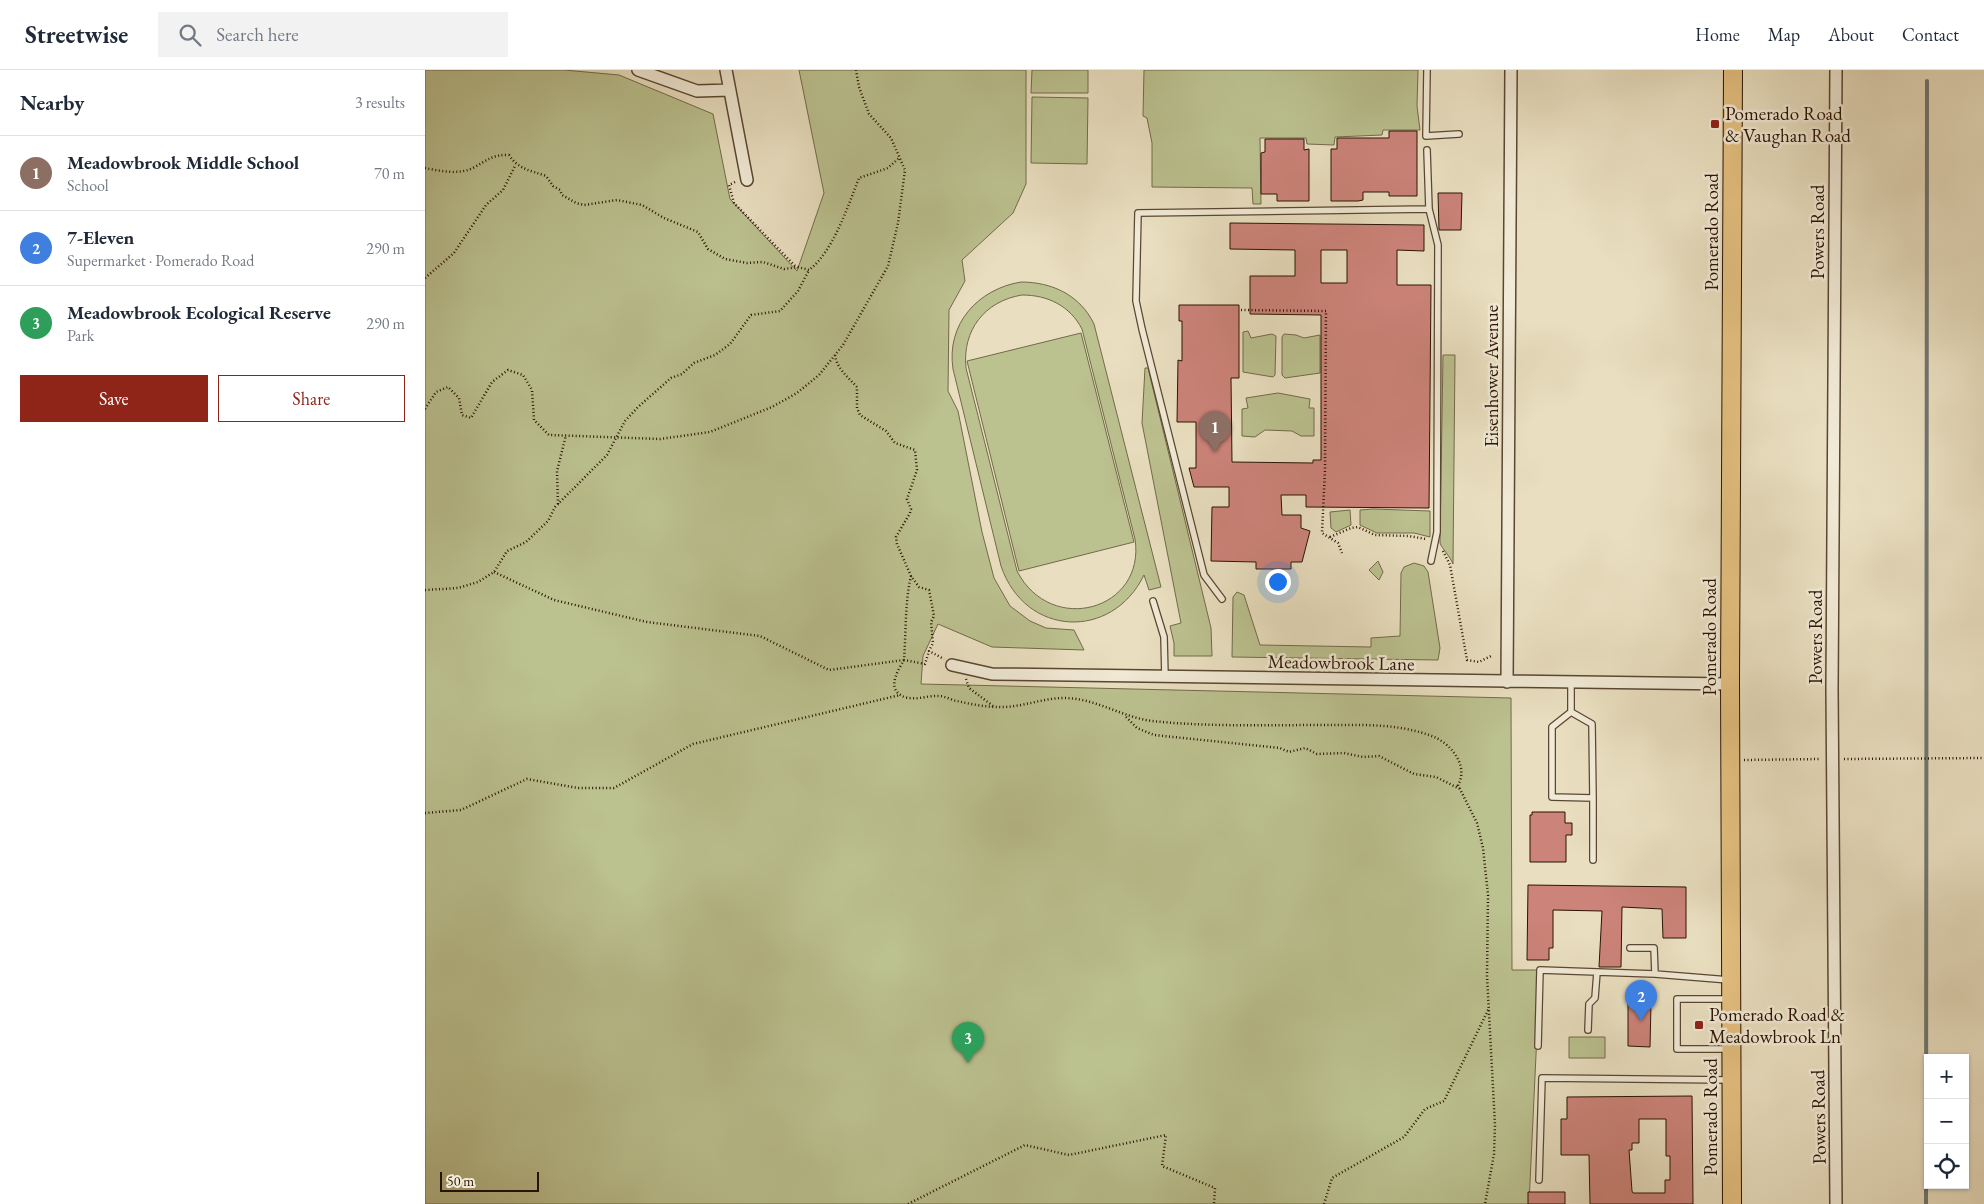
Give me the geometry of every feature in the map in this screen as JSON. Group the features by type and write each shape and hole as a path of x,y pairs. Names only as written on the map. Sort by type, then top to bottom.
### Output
{"main road":[{"name":"Pomerado Road","path":"1732,1204 1730,684 1733,70"}],"street":[{"path":"638,70 697,91 730,90"},
{"path":"726,70 747,180"},
{"name":"Eisenhower Avenue","path":"1507,682 1511,70"},
{"name":"Powers Road","path":"1836,70 1832,690 1836,1204"},
{"name":"Meadowbrook Lane","path":"953,665 992,674 1730,684"}],"lane":[{"path":"1427,70 1427,136 1459,134"},
{"path":"1427,150 1429,209 1437,245 1437,522 1431,560"},
{"path":"1222,599 1204,575 1142,329 1136,301 1138,213 1429,209"},
{"path":"1153,601 1164,637 1165,677"},
{"path":"1571,682 1571,712"},
{"path":"1571,712 1553,727 1551,797 1593,798"},
{"path":"1571,712 1592,724 1593,860"},
{"path":"1631,948 1654,948 1655,974"},
{"path":"1538,1046 1540,970 1655,974 1731,980"},
{"path":"1588,1030 1589,1004 1595,998 1597,972"},
{"path":"1731,999 1677,999 1677,1049 1731,1049"},
{"path":"1539,1180 1542,1078 1731,1080"}],"path":[{"path":"425,409 437,392 448,387 459,398 462,415 471,418 492,382 508,370 523,375 532,390 534,420 549,435 660,439 710,432 773,407 797,393 819,375 846,340 888,266 898,223 905,170 891,138 869,114 859,87 856,70"},
{"path":"425,168 444,172 471,169 498,154 509,155 516,165 524,170 546,176 553,186 560,190 562,195 575,203 592,204 617,200 642,204 664,218 698,232 708,250 725,259 763,262 784,269 797,268 809,270"},
{"path":"425,590 458,588 478,582 494,572 507,551 526,542 548,521 558,504 607,455 625,421 638,407 671,378 682,374 694,363 715,355 730,344 751,315 780,310 798,291 809,270 819,263 845,214 859,178 888,168 899,158"},
{"path":"425,278 454,253 486,205 503,190 516,165"},
{"path":"747,180 729,185 734,203 797,268"},
{"path":"1241,310 1326,310 1325,458 1322,533 1338,543 1342,553"},
{"path":"494,572 554,600 647,622 760,636 829,670 904,660 925,664 933,643 929,590 919,587 911,576 897,544 896,537 911,509 907,499 917,470 915,450 895,442 880,426 860,415 857,387 847,378 836,361 835,355"},
{"path":"1321,376 1326,376"},
{"path":"1321,394 1326,394"},
{"path":"558,504 557,471 566,435"},
{"path":"1329,537 1358,527 1375,535 1420,537 1435,544 1446,556 1450,565 1467,660 1479,662 1491,656"},
{"path":"901,695 897,692 894,683 895,675 904,660 907,604 911,576"},
{"path":"929,651 953,665"},
{"path":"969,688 994,707"},
{"path":"425,813 461,810 527,779 578,788 614,788 693,744 901,695 922,699 929,695 943,696 959,702 994,707 1014,707 1061,698 1104,706 1124,716 1137,728 1154,735 1280,748 1289,752 1305,748 1317,754 1345,753 1363,757 1379,756 1414,774 1436,777 1461,790"},
{"path":"1124,716 1173,722 1358,724 1412,731 1441,740 1457,755 1461,770 1459,785 1477,823 1485,857 1489,914 1486,958 1495,1125 1494,1154 1485,1204"},
{"path":"1908,759 1984,758"},
{"path":"1324,1204 1332,1178 1404,1137 1425,1110 1444,1101 1490,1008"},
{"path":"908,1204 1025,1145 1069,1156 1165,1135 1162,1166 1215,1188 1214,1204"}],"green space":[{"path":"425,70 564,70 619,75 713,114 730,199 797,271 824,193 799,70 1026,70 1026,184 1013,213 962,260 965,281 949,310 948,391 958,411 982,532 994,578 1010,606 1030,621 1046,628 1074,630 1084,650 992,647 938,624 923,656 921,684 1511,698 1512,970 1540,970 1529,1204 425,1204"},
{"path":"1032,70 1088,70 1088,93 1031,93"},
{"path":"1144,70 1418,70 1417,106 1420,130 1383,130 1382,135 1335,137 1334,145 1307,144 1306,138 1260,138 1261,204 1253,204 1252,188 1152,187 1152,143 1147,118 1143,116"},
{"path":"1032,97 1088,98 1087,164 1031,163"},
{"path":"1021,282 1044,284 1064,292 1081,305 1094,324 1161,587 1149,590 1144,575 1130,596 1112,611 1091,620 1069,622 1048,617 1029,607 1013,589 1001,566 953,369 952,353 955,337 968,311 991,292","holes":["1022,295 1041,297 1065,308 1082,329 1135,539 1134,563 1126,583 1111,598 1093,606 1072,609 1051,604 1032,591 1017,571 966,368 968,341 972,330 987,311 1009,298"]},
{"path":"1248,331 1251,338 1272,334 1276,336 1275,375 1273,377 1243,372 1243,332"},
{"path":"1081,333 1134,542 1019,571 967,361"},
{"path":"1284,334 1304,338 1320,335 1320,373 1285,378 1282,375 1282,337"},
{"path":"1443,355 1455,355 1453,564 1440,543"},
{"path":"1145,368 1148,368 1211,628 1212,656 1174,656 1174,643 1170,626 1181,623 1142,423"},
{"path":"1278,393 1310,399 1309,408 1314,408 1314,436 1301,436 1292,431 1265,430 1255,437 1242,436 1242,409 1248,408 1246,398"},
{"path":"1350,510 1351,525 1336,532 1331,528 1330,512"},
{"path":"1360,510 1430,511 1430,537 1414,533 1377,533 1360,525"},
{"path":"1378,561 1383,572 1379,580 1369,570"},
{"path":"1414,563 1424,566 1428,572 1440,648 1438,660 1232,657 1233,597 1237,592 1244,595 1260,645 1371,647 1371,638 1400,636 1401,573 1404,567"},
{"path":"1569,1037 1605,1037 1605,1058 1569,1058"}],"building":[{"path":"1389,131 1417,131 1417,196 1389,196 1389,192 1363,192 1363,200 1331,201 1331,149 1337,149 1337,138 1389,138"},
{"path":"1265,139 1304,139 1304,150 1309,149 1309,201 1277,201 1277,194 1261,194 1261,153 1265,152"},
{"path":"1438,193 1462,193 1461,230 1439,230"},
{"path":"1230,223 1424,225 1424,251 1397,250 1397,285 1431,285 1429,508 1306,507 1306,495 1281,495 1282,515 1301,515 1301,528 1310,531 1302,562 1291,562 1291,569 1256,569 1256,562 1211,561 1212,507 1229,507 1229,487 1194,487 1189,468 1196,468 1196,422 1177,422 1178,360 1182,361 1182,321 1179,321 1179,305 1239,305 1239,378 1231,378 1232,462 1313,463 1313,460 1321,460 1321,315 1250,314 1250,276 1295,276 1295,250 1230,249","holes":["1321,250 1347,250 1347,283 1321,283"]},
{"path":"1532,812 1565,812 1565,823 1572,823 1572,835 1566,835 1566,862 1530,862 1530,815 1532,815"},
{"path":"1528,885 1686,887 1686,938 1663,938 1662,909 1622,907 1621,967 1599,967 1602,911 1553,910 1553,948 1549,948 1549,960 1527,960"},
{"path":"1628,997 1647,998 1647,1003 1651,1003 1650,1047 1628,1046"},
{"path":"1692,1096 1693,1204 1590,1204 1589,1155 1561,1155 1561,1119 1567,1119 1567,1097","holes":["1639,1119 1666,1119 1666,1156 1670,1156 1670,1180 1665,1180 1665,1193 1633,1193 1629,1150 1632,1150 1632,1143 1639,1143"]},
{"path":"1528,1192 1565,1192 1565,1204 1528,1204"}],"waterway":[{"path":"1926,1204 1927,81"}],"place":[{"name":"Pomerado Road & Vaughan Road","path":"1715,124"},
{"name":"Meadowbrook Middle School","path":"1215,452"},
{"name":"7-Eleven","path":"1641,1021"},
{"name":"Pomerado Road & Meadowbrook Ln","path":"1699,1025"},
{"name":"Meadowbrook Ecological Reserve","path":"968,1063"}]}
